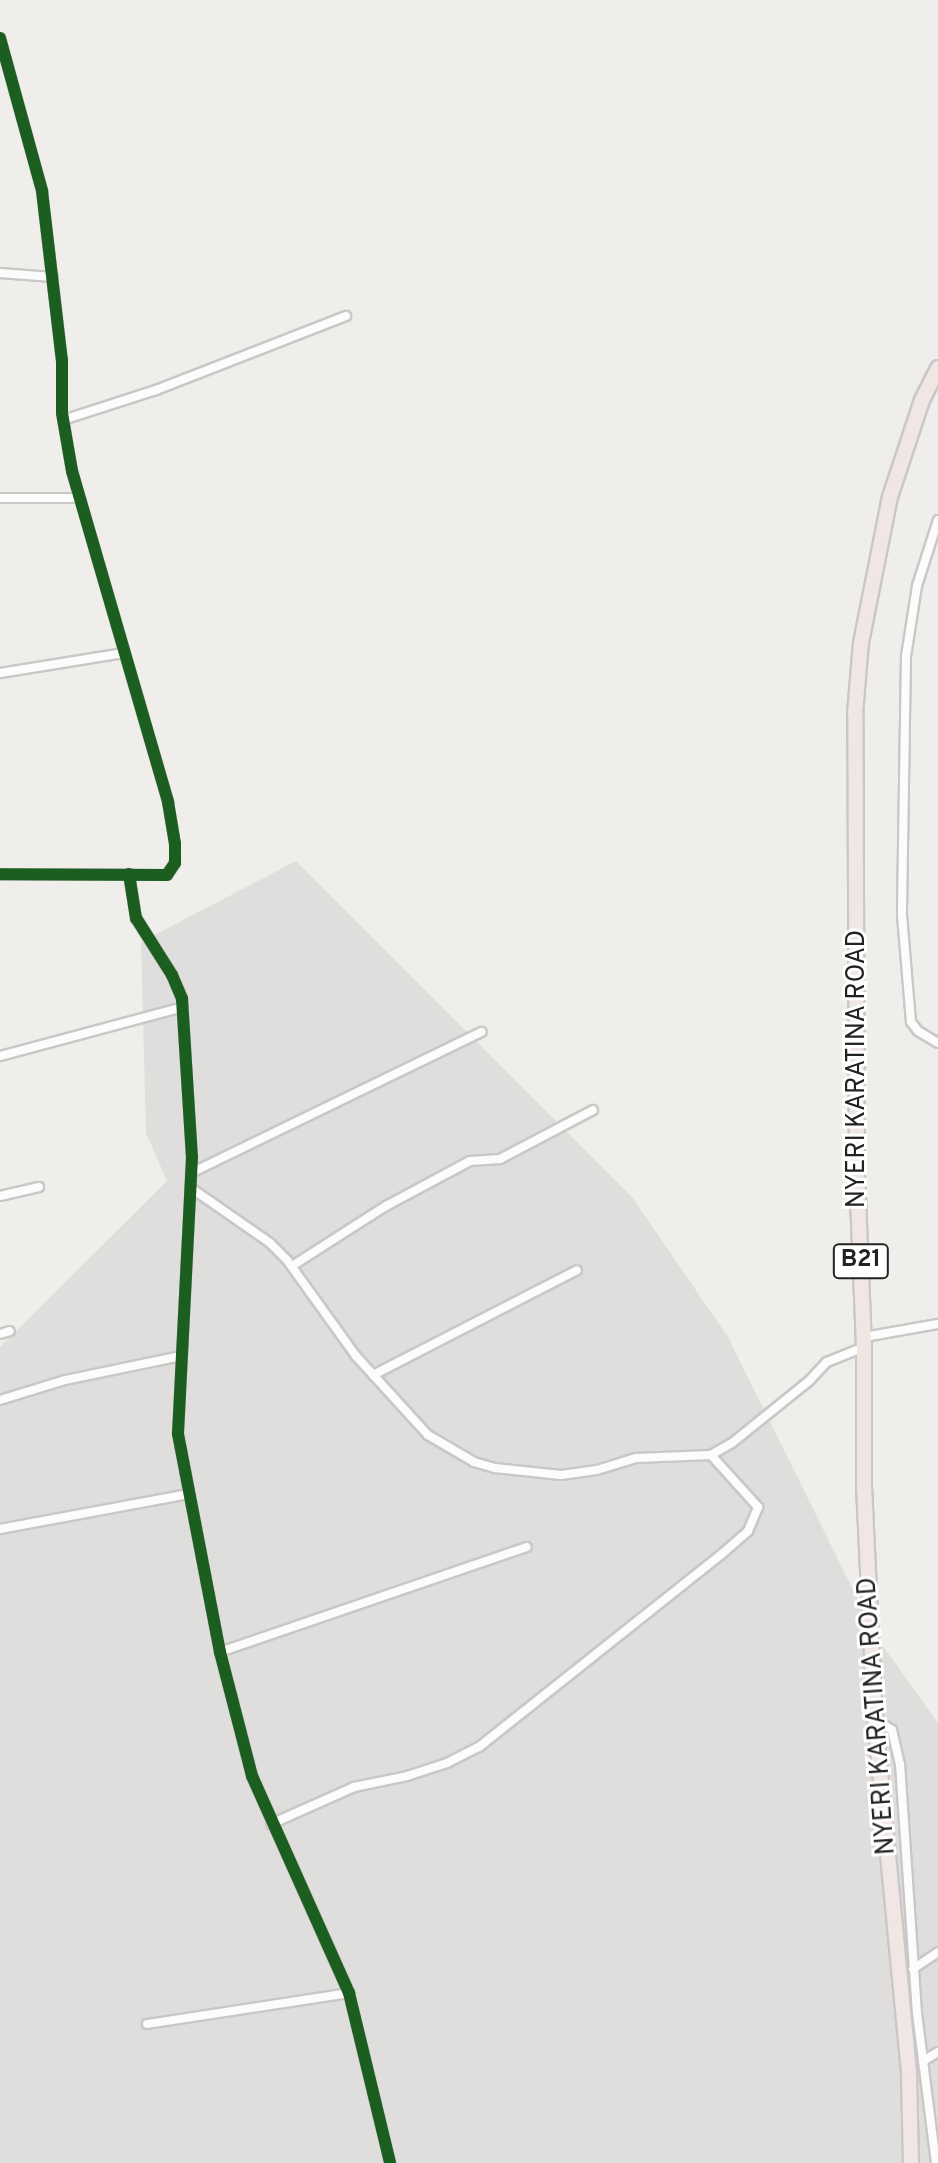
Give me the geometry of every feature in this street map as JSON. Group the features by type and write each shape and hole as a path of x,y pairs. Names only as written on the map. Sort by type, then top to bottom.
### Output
{"highway":[{"name":"NYERI KARATINA ROAD","path":"911,2163 909,2072 875,1719 864,1489 864,1342 857,1176 855,714 861,643 890,497 922,400 938,368"}],"street":[{"path":"0,38 42,191 53,277 63,420 79,498 168,802 175,844 175,863 167,875 0,874"},
{"path":"0,273 53,277"},
{"path":"63,420 156,390 346,316"},
{"path":"0,498 79,498"},
{"path":"938,520 917,586 906,656 902,915 911,1022 938,1043"},
{"path":"0,673 124,653"},
{"path":"129,874 136,918 178,986 183,1007 188,1060 191,1188 178,1434 220,1652 252,1776 349,1993 390,2163"},
{"path":"0,1056 183,1007"},
{"path":"191,1173 482,1032"},
{"path":"292,1266 386,1206 470,1161 500,1159 593,1110"},
{"path":"0,1196 39,1187"},
{"path":"191,1188 270,1243 292,1266 373,1375 428,1435 474,1462 495,1468 561,1475 597,1470 636,1458 711,1455 732,1443 809,1381 827,1362 864,1342 938,1324"},
{"path":"373,1375 577,1270"},
{"path":"0,1334 10,1331"},
{"path":"0,1400 65,1380 181,1356"},
{"path":"271,1824 354,1787 420,1772 479,1747 723,1553 748,1531 758,1507 711,1455"},
{"path":"0,1529 189,1494"},
{"path":"220,1652 526,1547"},
{"path":"875,1719 884,1722 897,1739 913,1969 936,2163"},
{"path":"913,1969 938,1952"},
{"path":"147,2024 349,1993"},
{"path":"923,2061 938,2052"}],"shaded area":[{"path":"296,861 632,1197 728,1337 877,1638 938,1723 938,2163 0,2163 0,1347 167,1181 146,1133 141,942"}],"cycle path":[{"path":"0,38 42,191 62,360 62,413 72,471 168,802 175,844 175,863 167,875 0,874"},
{"path":"129,874 136,918 172,975 182,999 192,1157 178,1434 220,1652 252,1776 349,1993 390,2163"}]}
